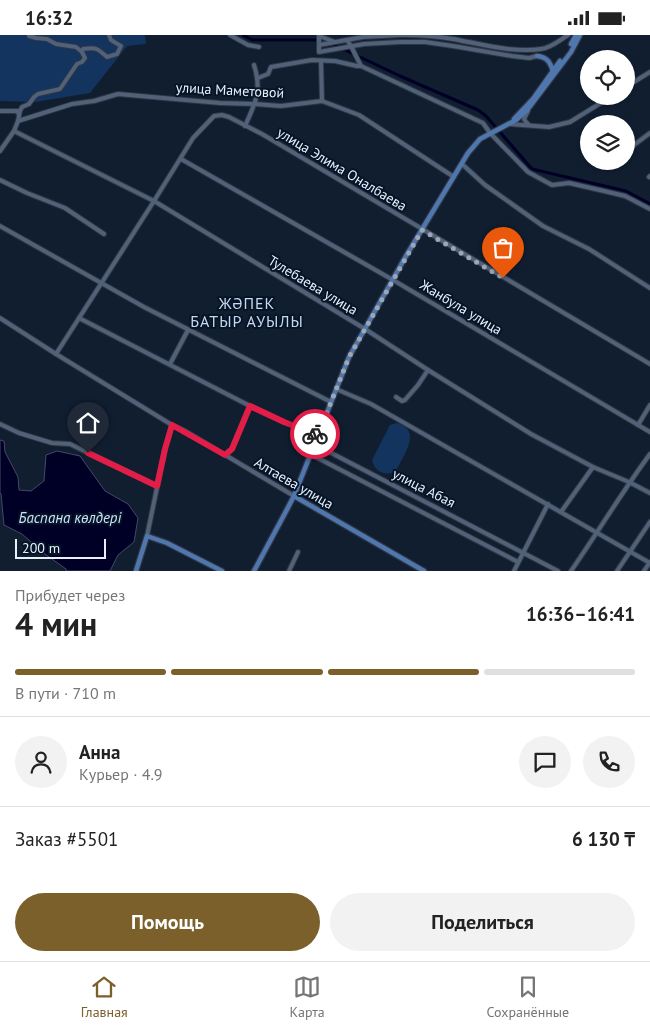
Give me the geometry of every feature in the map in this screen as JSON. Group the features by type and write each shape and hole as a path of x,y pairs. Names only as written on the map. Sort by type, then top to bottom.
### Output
{"main road":[{"path":"510,124 533,99 578,35"},
{"path":"254,571 294,496 349,357 468,153 480,139 521,117 570,52 578,35"},
{"path":"537,56 547,59 553,71"},
{"name":"Алтаева улица","path":"294,496 424,571"},
{"path":"136,571 147,536 168,543 222,571"}],"street":[{"path":"0,151 14,131 22,107 29,104 38,94 60,89 77,63 82,62 85,58 76,47 56,44 46,39 29,35"},
{"path":"82,52 83,49 90,48 98,49 107,57 117,54 122,46 111,40 109,35"},
{"path":"230,35 248,45 259,47"},
{"path":"320,45 363,37 402,35 426,36 521,50 543,49 568,35"},
{"path":"335,42 319,36 319,52 351,46 400,41 425,42 512,57 529,58 537,56"},
{"path":"377,36 378,43"},
{"path":"347,40 361,66"},
{"path":"258,79 268,74 271,67 312,60 335,61 357,67 361,66 483,123 490,133 528,172 552,185 569,183 625,196 650,209"},
{"path":"321,61 322,101"},
{"path":"245,125 255,104 258,79 254,65"},
{"path":"635,81 650,71"},
{"name":"улица Маметовой","path":"18,121 72,104 94,101 118,93 220,103 281,106 322,101 359,115 454,177"},
{"path":"510,124 549,127 570,122 597,105"},
{"path":"528,109 524,119 530,125"},
{"path":"0,111 18,111 18,121"},
{"name":"улица Элима Оналбаева","path":"181,159 193,138 214,116 222,115 229,117 650,364"},
{"name":"Тулебаева улица","path":"14,131 154,201 365,329 531,434 594,467 650,493"},
{"path":"635,144 650,133"},
{"path":"56,354 181,159"},
{"name":"Жанбула улица","path":"181,159 393,280 650,432"},
{"path":"462,164 485,185 543,226 589,249 650,289"},
{"path":"0,180 64,208 104,234"},
{"path":"0,226 144,307 331,402"},
{"name":"Алтаева улица","path":"0,318 172,425 294,496"},
{"path":"79,318 250,406 318,435"},
{"path":"170,364 188,329"},
{"path":"396,397 402,401 405,400 428,370"},
{"path":"336,389 371,404 650,563 644,571"},
{"path":"638,425 650,405"},
{"path":"225,455 232,449 250,406"},
{"path":"0,424 19,433 52,443 70,444 157,486"},
{"path":"147,536 165,449 172,425"},
{"name":"улица Абая","path":"314,444 558,571"},
{"name":"улица Абая","path":"310,454 518,562"},
{"path":"571,571 629,482 650,454"},
{"path":"561,512 594,467"},
{"path":"514,571 548,504"},
{"path":"617,571 650,522"},
{"path":"289,571 298,552"}],"shaded area":[{"path":"0,35 145,35 146,44 127,46 90,93 35,102 0,101"},
{"path":"397,423 405,426 409,431 409,444 396,471 388,474 375,468 372,460 390,425"}],"water":[{"name":"Баспана көлдері","path":"0,440 4,441 5,452 18,477 19,490 31,491 44,481 46,455 57,451 80,456 105,491 128,504 138,518 134,542 118,555 110,571 66,571 66,569 22,534 4,525 0,493"}],"waterway":[{"path":"243,35 252,40 324,40 478,110 486,116 532,169 626,191 650,204"}],"way so far":[{"path":"315,434 318,435 349,357 422,230 503,278"}],"district":[{"name":"ЖӘПЕК БАТЫР АУЫЛЫ","path":"247,312"}],"route":[{"path":"88,453 157,486 172,425 225,455 232,449 250,406 315,434"}]}
